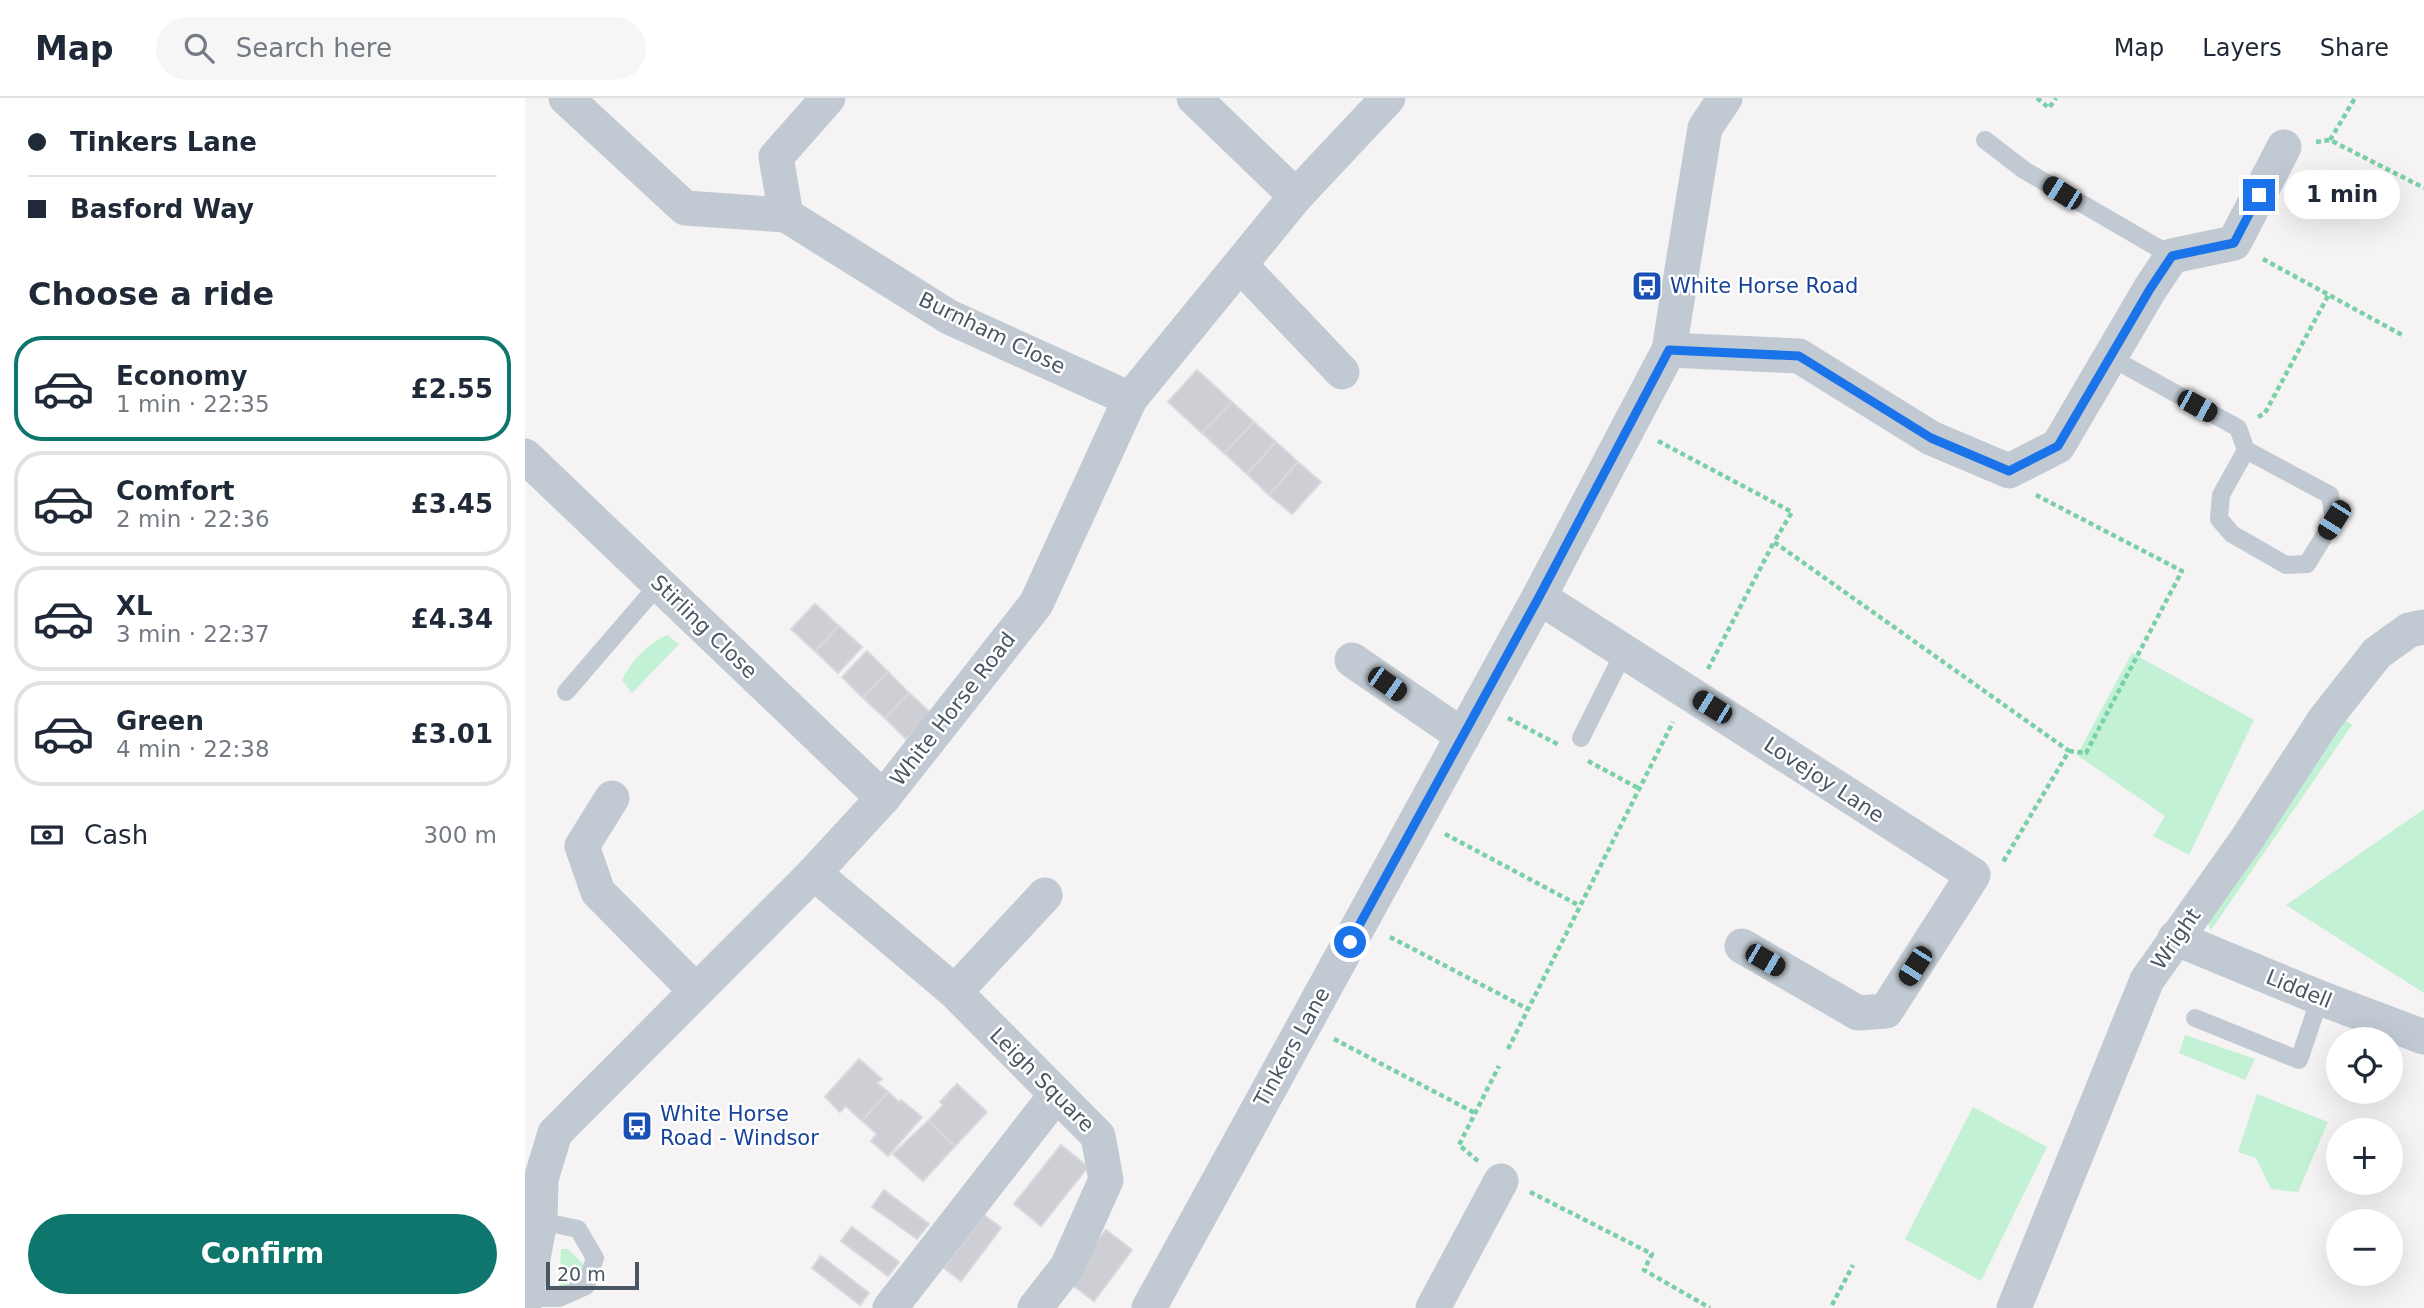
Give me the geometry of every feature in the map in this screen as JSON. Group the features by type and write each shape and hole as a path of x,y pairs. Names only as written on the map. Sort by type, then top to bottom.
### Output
{"street":[{"name":"Burnham Close","path":"566,98 685,208 786,215 949,317 1130,400"},
{"path":"786,215 776,157 828,98"},
{"path":"1194,98 1296,196"},
{"name":"White Horse Road","path":"526,1300 540,1221 541,1179 535,1157 555,1133 814,873 883,798 1036,604 1130,400 1296,196 1388,98"},
{"name":"Tinkers Lane","path":"1149,1308 1539,597 1669,350 1705,128 1725,98"},
{"path":"1669,350 1799,356 1931,438 2009,471 2058,446 2172,256 2234,243 2284,147"},
{"path":"1241,266 1342,372"},
{"name":"Stirling Close","path":"525,456 883,798"},
{"name":"Lovejoy Lane","path":"1539,597 1973,875"},
{"name":"Wright","path":"2014,1308 2147,980 2247,839 2325,719 2377,653 2409,630 2424,627"},
{"path":"1352,660 1463,736"},
{"path":"612,798 582,846 598,892 696,991"},
{"name":"Leigh Square","path":"814,873 955,992 1098,1136 1106,1180 1067,1268 1035,1308"},
{"path":"1742,946 1858,1013 1886,1012 1973,875"},
{"path":"955,992 1045,895"},
{"name":"Liddell","path":"2175,938 2320,998 2424,1037"},
{"path":"890,1308 1056,1096"},
{"path":"1433,1308 1501,1181"}],"lane":[{"path":"1985,140 2024,170 2172,256"},
{"path":"2110,357 2238,429 2246,450 2330,495 2334,520 2307,564 2286,565 2232,534 2220,519 2221,495 2246,450"},
{"path":"566,692 659,584"},
{"path":"1581,738 1624,652"},
{"path":"2195,1018 2299,1060 2320,998"},
{"path":"526,1300 559,1298 586,1286 595,1258 578,1229 540,1221"}],"path":[{"path":"2037,98 2049,108 2056,98"},
{"path":"2330,140 2355,98"},
{"path":"2284,147 2330,140 2424,188"},
{"path":"2234,243 2404,336"},
{"path":"2238,429 2265,413 2329,294"},
{"path":"1508,1049 1688,692 1702,680 1792,512 1629,426"},
{"path":"1774,542 2069,751 2086,753 2182,571 2036,496 2009,471"},
{"path":"1973,875 2001,865 2069,751"},
{"path":"1417,820 1580,906"},
{"path":"1361,922 1528,1010"},
{"path":"1305,1024 1475,1113"},
{"path":"1499,1066 1459,1145 1501,1181 1542,1196 1652,1254 1644,1270 1710,1308"},
{"path":"1832,1305 1853,1265"}],"green space":[{"path":"667,635 679,644 632,693 622,680 626,673 646,648"},
{"path":"2132,653 2254,720 2189,855 2153,836 2165,816 2077,755"},
{"path":"2339,716 2352,725 2211,930 2207,922"},
{"path":"2424,809 2424,993 2286,905"},
{"path":"2185,1035 2255,1059 2245,1080 2179,1053"},
{"path":"2257,1094 2326,1121 2298,1192 2271,1189 2256,1158 2238,1152"},
{"path":"1973,1107 2047,1147 1981,1281 1905,1239"},
{"path":"561,1249 568,1249 583,1264 585,1278 567,1288 559,1287"}],"building":[{"path":"1197,370 1232,402 1202,433 1168,402"},
{"path":"1232,402 1254,422 1224,453 1202,433"},
{"path":"1254,422 1276,442 1247,474 1224,453"},
{"path":"1276,442 1298,462 1269,495 1247,474"},
{"path":"1298,462 1321,482 1292,514 1269,495"},
{"path":"815,604 839,626 815,651 791,629"},
{"path":"839,626 862,647 838,673 815,651"},
{"path":"867,651 888,672 863,698 842,677"},
{"path":"888,672 909,693 885,718 863,698"},
{"path":"909,693 931,713 906,739 885,718"},
{"path":"859,1059 882,1079 877,1083 888,1092 862,1121 846,1106 840,1112 825,1097"},
{"path":"957,1084 987,1112 955,1146 928,1121 943,1105 940,1102"},
{"path":"888,1092 922,1117 888,1156 871,1141 877,1134 862,1121"},
{"path":"928,1121 955,1146 923,1181 893,1154"},
{"path":"1061,1145 1088,1167 1041,1226 1014,1204"},
{"path":"884,1190 929,1224 917,1239 872,1207"},
{"path":"984,1215 1001,1228 961,1281 944,1268"},
{"path":"852,1227 899,1262 888,1276 841,1241"},
{"path":"1106,1230 1132,1250 1094,1301 1067,1281"},
{"path":"821,1256 869,1293 860,1305 812,1268"}],"place":[{"name":"White Horse Road","path":"1647,286"},
{"name":"White Horse Road - Windsor","path":"637,1126"}],"route":[{"path":"1350,942 1539,597 1669,350 1799,356 1931,438 2009,471 2058,446 2172,256 2234,243 2259,195"}]}
